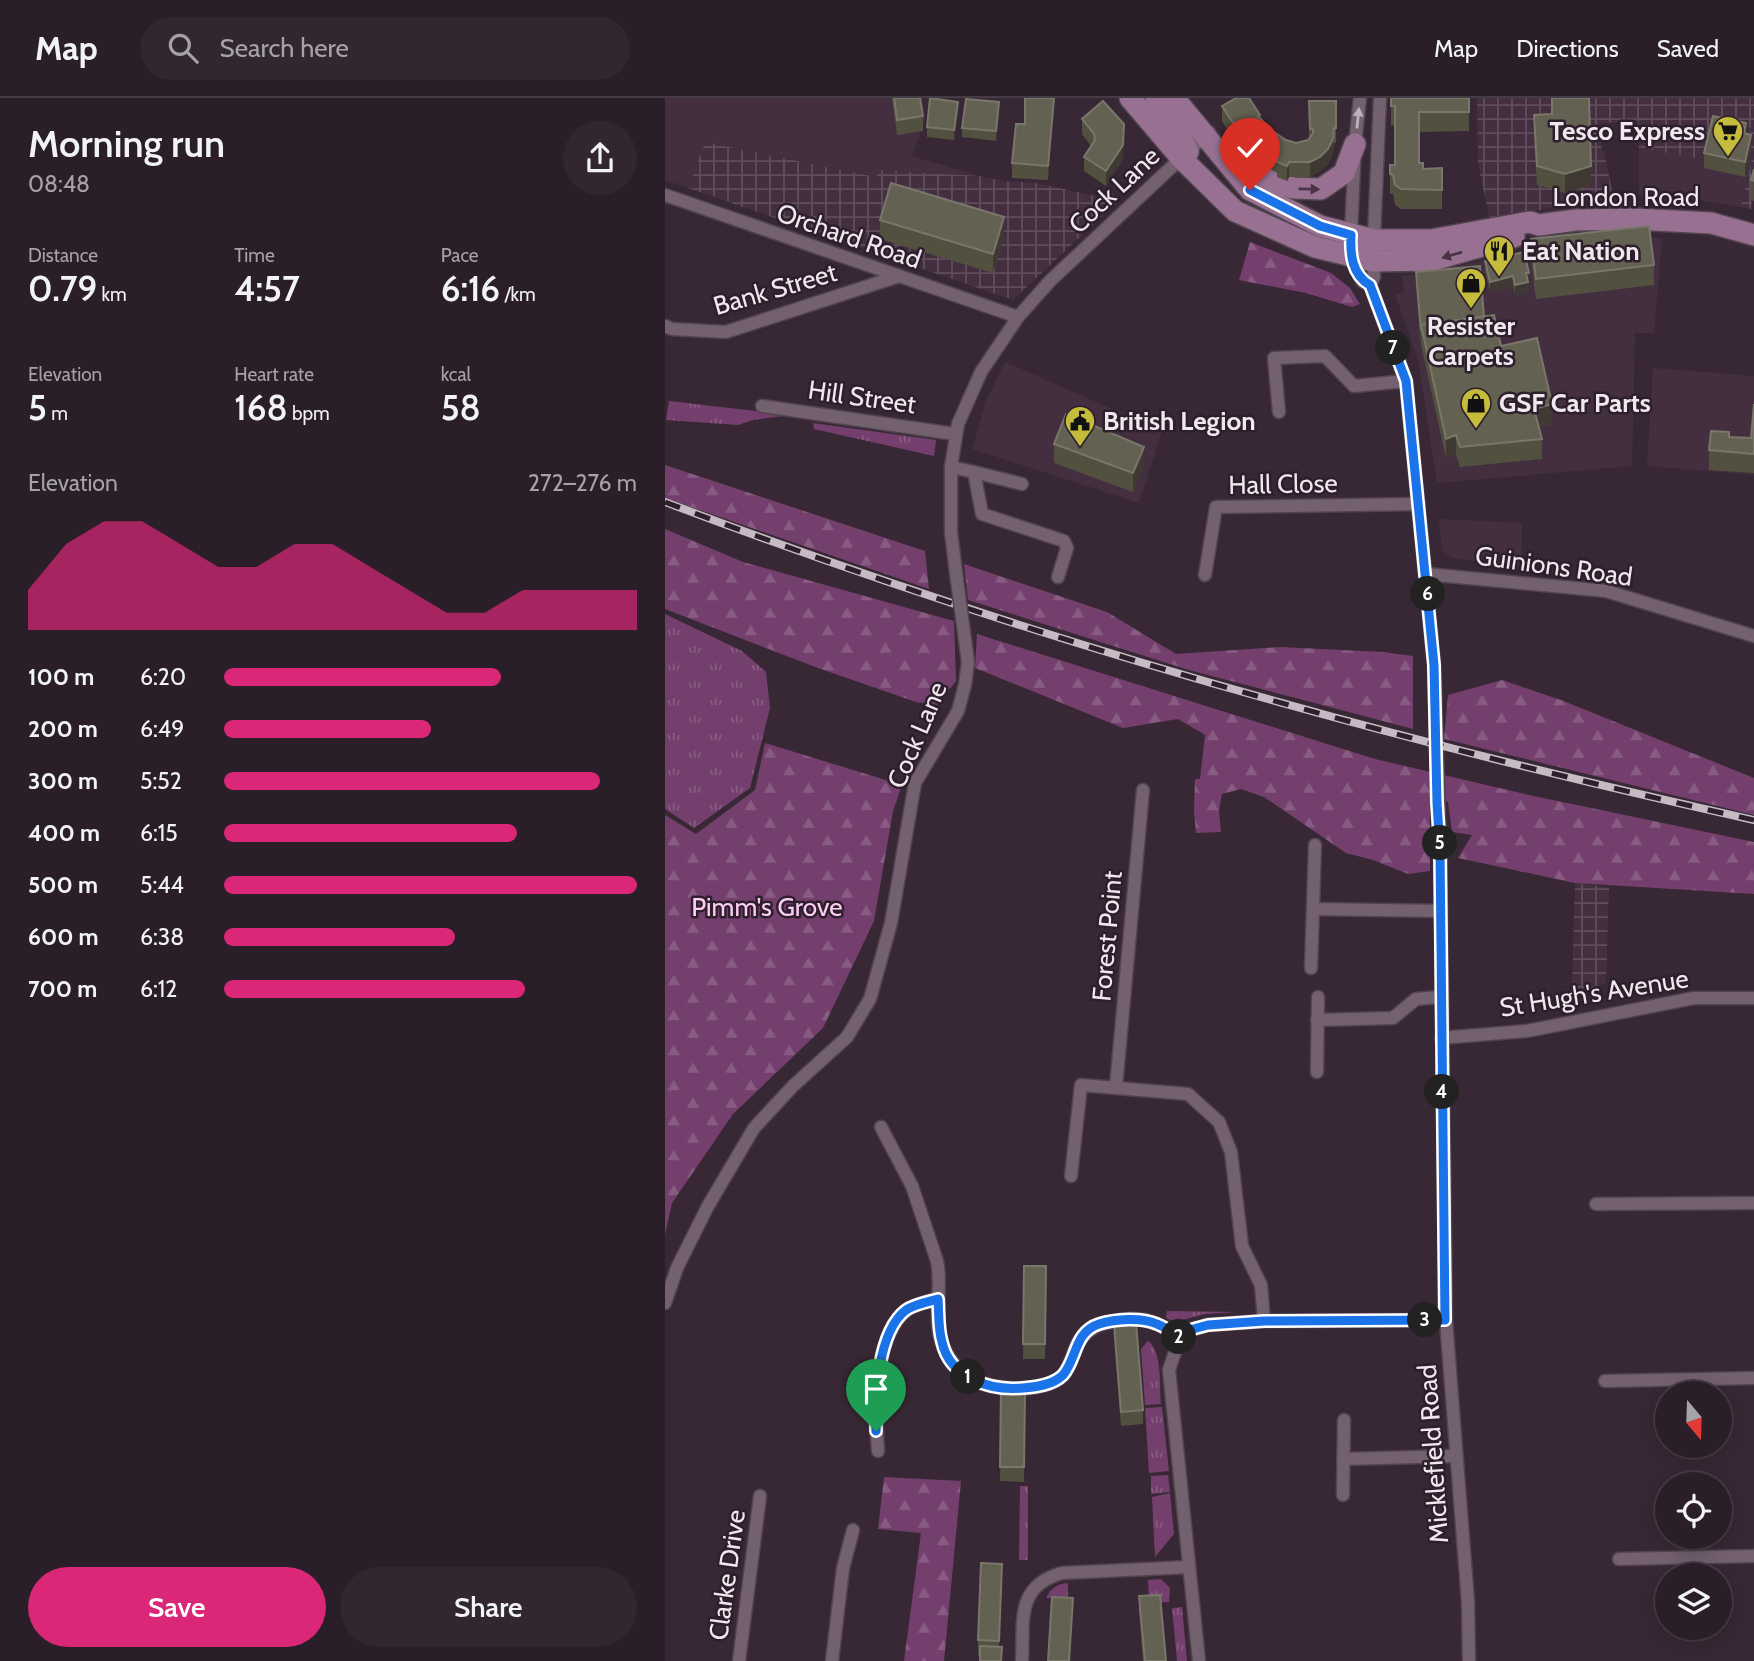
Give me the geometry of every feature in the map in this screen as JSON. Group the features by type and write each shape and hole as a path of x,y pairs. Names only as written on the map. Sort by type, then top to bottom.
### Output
{"main road":[{"name":"London Road","path":"1130,98 1235,211 1315,247 1350,245 1374,240 1431,240 1530,222 1539,225 1576,220 1711,223 1754,235"},
{"path":"1156,98 1172,118 1184,155"},
{"name":"London Road","path":"1176,98 1208,133 1250,190 1320,226 1373,261 1433,260 1531,232 1539,225"},
{"path":"1208,133 1256,176 1293,188 1321,189 1344,173 1355,144"}],"street":[{"path":"1350,245 1360,98"},
{"name":"Micklefield Road","path":"1370,285 1374,277 1380,98"},
{"name":"Cock Lane","path":"665,1303 677,1268 754,1128 793,1086 847,1037 870,999 891,923 915,783 958,710 965,685 968,662 951,531 951,467 955,434 981,372 1018,317 1050,281 1208,133"},
{"name":"Orchard Road","path":"665,195 1018,317"},
{"name":"Micklefield Road","path":"1350,245 1361,281 1370,285 1406,381 1434,665 1441,911 1445,1320 1468,1602 1469,1661"},
{"name":"Bank Street","path":"665,326 672,329 726,332 896,277"},
{"path":"1279,412 1274,359 1325,356 1355,386 1406,381"},
{"name":"Hill Street","path":"762,406 955,434"},
{"path":"951,467 1021,484"},
{"path":"974,472 982,514 1063,541 1067,548 1058,578"},
{"name":"Hall Close","path":"1205,575 1216,507 1419,504"},
{"name":"Guinions Road","path":"1426,574 1606,591 1754,636"},
{"name":"Forest Point","path":"1116,1087 1143,790"},
{"path":"1311,968 1315,845"},
{"path":"1314,909 1441,911"},
{"path":"1317,1072 1318,997"},
{"path":"1317,1020 1393,1018 1416,999 1440,998"},
{"name":"St Hugh's Avenue","path":"1441,1038 1527,1031 1694,998 1754,998"},
{"path":"1071,1176 1081,1085 1188,1094 1219,1122 1231,1152 1242,1246 1261,1285 1264,1321"},
{"path":"881,1127 912,1186 940,1274 938,1299 942,1344 948,1356 969,1378 1003,1388 1040,1387 1055,1381 1063,1375 1080,1339 1097,1324 1123,1320 1156,1323 1180,1337"},
{"path":"1596,1204 1754,1203"},
{"path":"878,1451 875,1411 878,1376 894,1324 904,1312 938,1299"},
{"path":"1199,1661 1169,1370 1180,1337 1193,1329 1208,1325 1264,1321 1445,1320"},
{"path":"1605,1381 1754,1378"},
{"path":"1343,1495 1344,1420"},
{"path":"1343,1459 1455,1455"},
{"name":"Clarke Drive","path":"739,1661 760,1496"},
{"path":"832,1661 843,1568 853,1530"},
{"path":"1619,1559 1754,1556"},
{"path":"1022,1661 1024,1604 1032,1591 1049,1576 1062,1573 1189,1567"}],"shaded area":[{"path":"665,98 922,98 925,119 912,156 979,176 880,170 877,177 705,142 688,188 665,180"},
{"path":"1477,98 1754,98 1754,151 1747,149 1751,128 1717,120 1706,160 1639,148 1638,121 1598,124 1613,196 1490,220 1478,164"},
{"path":"1717,120 1751,128 1754,150 1741,207 1667,195 1639,195 1639,148 1706,160"},
{"path":"705,142 876,177 880,170 979,176 1036,183 1118,201 1013,300 688,188"},
{"path":"1754,151 1754,196 1751,209 1741,207"},
{"path":"1624,237 1662,238 1654,333 1635,333 1632,466 1437,483 1418,360 1395,294 1404,293 1402,276 1552,245"},
{"path":"1005,362 1162,431 1139,503 972,449 986,401"},
{"path":"1653,368 1754,376 1754,475 1647,466"},
{"path":"1439,519 1522,523 1522,568 1452,558 1442,550"},
{"path":"1575,883 1609,887 1606,983 1589,989 1572,988"}],"green space":[{"path":"1250,242 1331,273 1350,288 1360,304 1352,307 1306,293 1239,280"},
{"path":"669,401 790,415 738,425 666,420"},
{"path":"813,423 936,440 934,456 814,429"},
{"path":"665,465 925,551 929,589 665,498"},
{"path":"665,529 743,562 954,621 956,681 937,705 916,702 818,668 665,609"},
{"path":"964,564 1107,612 1176,654 1280,647 1413,656 1413,729 1189,670 968,600"},
{"path":"665,614 742,651 766,672 770,708 750,788 694,828 665,809"},
{"path":"977,634 1375,759 1529,795 1754,842 1754,894 1575,883 1458,858 1472,835 1452,832 1448,802 1430,798 1430,871 1408,874 1346,853 1264,797 1241,789 1222,794 1219,810 1221,832 1196,833 1195,779 1200,779 1205,735 1178,719 1123,728 975,668"},
{"path":"1502,680 1561,700 1754,778 1754,815 1444,739 1448,695"},
{"name":"Pimm's Grove","path":"765,743 902,785 893,811 874,921 823,1028 733,1114 672,1203 665,1235 665,815 696,834 755,790"},
{"path":"1167,1311 1238,1312 1204,1314 1175,1322 1166,1318"},
{"path":"1148,1341 1153,1346 1158,1361 1161,1404 1145,1405 1141,1349"},
{"path":"1162,1407 1169,1471 1149,1473 1145,1408"},
{"path":"1168,1475 1170,1492 1151,1494 1151,1476"},
{"path":"884,1477 961,1481 944,1661 904,1661 921,1533 878,1529"},
{"path":"1020,1486 1028,1486 1028,1560 1019,1560"},
{"path":"1170,1493 1174,1534 1155,1557 1152,1497"},
{"path":"1161,1579 1170,1588 1169,1602 1149,1603 1148,1580"},
{"path":"1068,1583 1068,1597 1046,1598 1055,1587"},
{"path":"1182,1607 1187,1661 1177,1661 1172,1608"}],"building":[{"path":"894,98 920,98 923,116 897,120"},
{"path":"930,98 958,102 954,130 927,127"},
{"path":"1025,98 1054,98 1048,166 1012,163 1016,124 1025,124"},
{"path":"1236,98 1249,98 1260,115 1258,116 1271,130 1296,143 1308,140 1313,133 1313,129 1310,129 1309,101 1336,101 1336,128 1333,139 1320,157 1310,162 1289,162 1287,166 1277,162 1278,159 1237,129 1222,106"},
{"path":"1391,98 1469,98 1469,112 1419,112 1419,163 1423,163 1423,169 1442,168 1442,190 1401,189 1395,185 1393,175 1390,174 1390,165 1395,165 1395,106 1391,106"},
{"path":"1552,98 1589,98 1591,166 1565,174 1537,166 1534,115 1552,114"},
{"path":"966,99 999,102 996,131 962,128"},
{"path":"1103,101 1124,124 1123,145 1106,171 1084,157 1095,140 1094,134 1082,119"},
{"path":"1713,116 1746,123 1744,133 1751,135 1745,162 1704,153"},
{"path":"891,183 1004,217 993,254 880,220"},
{"path":"1649,226 1654,265 1536,279 1531,239"},
{"path":"1524,252 1529,273 1526,273 1528,282 1515,285 1513,276 1490,282 1485,261"},
{"path":"1480,266 1484,317 1421,325 1421,330 1416,272"},
{"path":"1494,315 1501,346 1537,338 1552,404 1534,409 1542,439 1460,447 1456,435 1446,439 1421,325"},
{"path":"1754,404 1754,454 1709,450 1711,431 1729,432 1729,437 1751,438"},
{"path":"1066,414 1144,447 1133,473 1054,444"},
{"path":"1024,1266 1046,1266 1045,1344 1023,1344"},
{"path":"1136,1322 1143,1410 1121,1412 1114,1324"},
{"path":"1001,1389 1025,1389 1024,1467 1000,1467"},
{"path":"981,1563 1002,1564 999,1641 978,1640"},
{"path":"1160,1595 1166,1661 1145,1661 1139,1596"},
{"path":"1052,1597 1073,1598 1069,1661 1048,1661"},
{"path":"980,1646 1002,1647 1001,1661 980,1661"}],"railway":[{"path":"665,502 933,597 1204,681 1478,755 1754,820"}],"place":[{"name":"Tesco Express","path":"1728,158"},
{"name":"Eat Nation","path":"1499,278"},
{"name":"Resister Carpets","path":"1471,310"},
{"name":"GSF Car Parts","path":"1476,430"},
{"name":"British Legion","path":"1080,448"}],"route":[{"path":"876,1431 878,1376 894,1324 910,1308 938,1299 942,1344 957,1368 979,1383 1019,1389 1040,1387 1063,1375 1076,1345 1090,1328 1097,1324 1139,1320 1156,1323 1180,1337 1193,1329 1208,1325 1264,1321 1445,1320 1440,849 1434,665 1406,381 1370,285 1361,281 1350,256 1351,235 1320,226 1250,190"}]}
